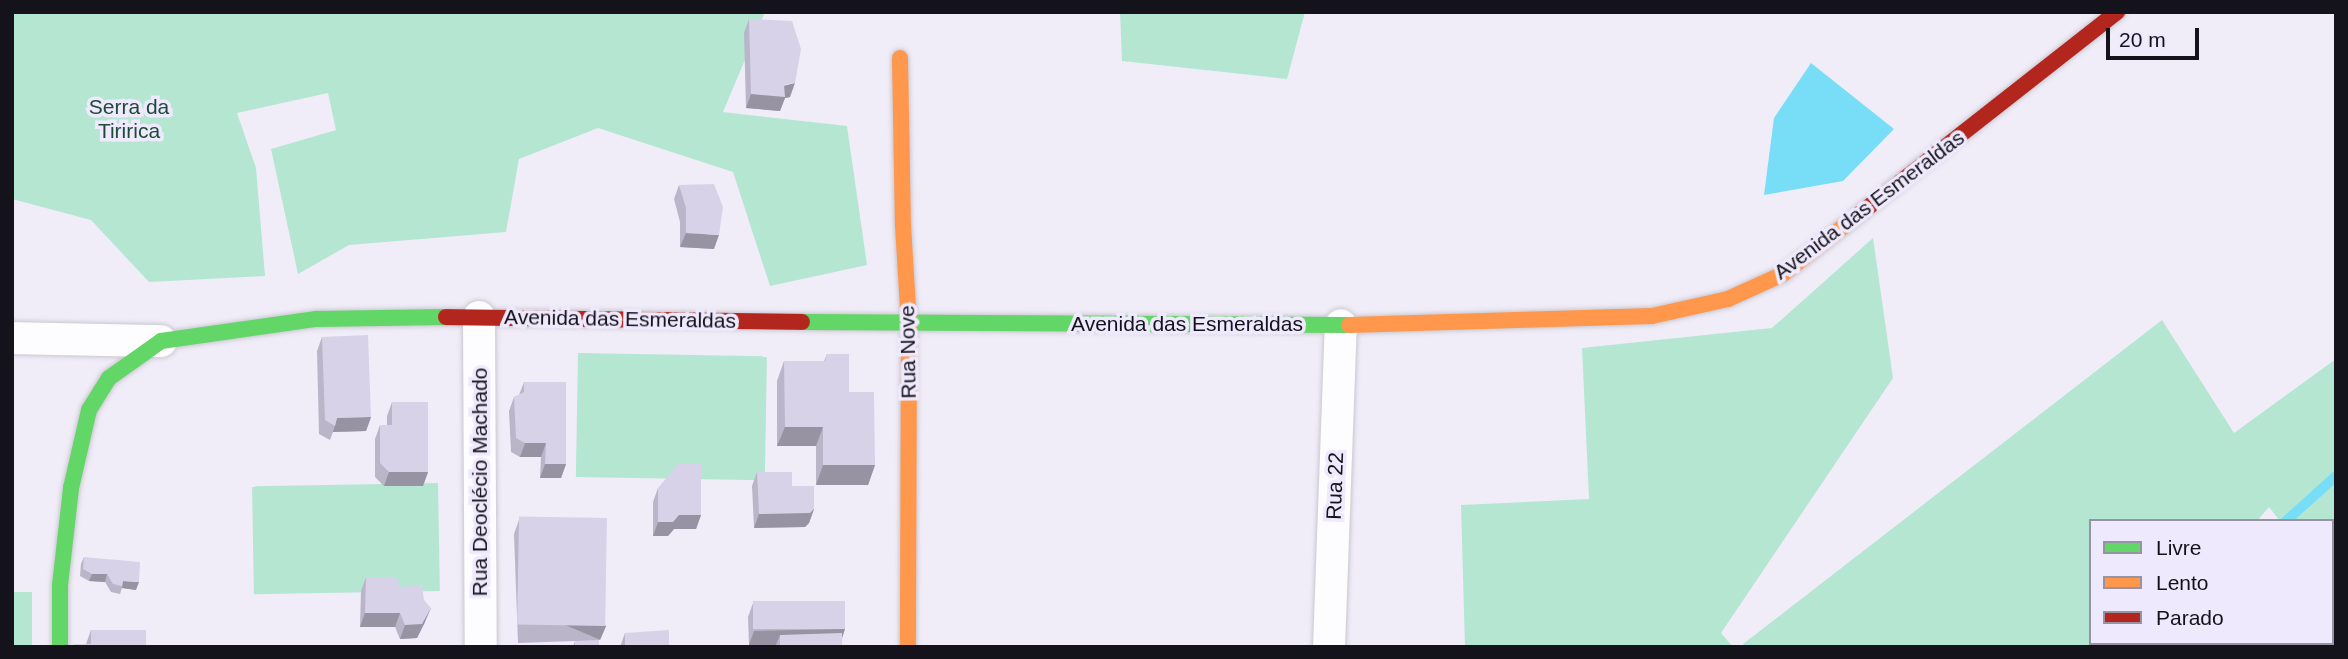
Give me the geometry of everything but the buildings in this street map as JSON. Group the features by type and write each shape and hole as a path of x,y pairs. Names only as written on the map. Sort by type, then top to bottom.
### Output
{"main road":[{"name":"Avenida das Esmeraldas","path":"161,341 316,319 479,317 909,324 1340,324 1652,316 1728,299 1783,274 2117,12"},
{"name":"Rua Nove","path":"900,58 903,226 909,324 908,647"},
{"path":"60,647 60,585 71,488 89,410 109,378 161,341"}],"street":[{"name":"Rua Deoclécio Machado","path":"479,317 481,647"},
{"name":"Rua 22","path":"1329,647 1340,324"},
{"path":"12,338 161,341"}],"green space":[{"name":"Serra da Tiririca","path":"12,12 765,12 723,112 847,126 867,265 770,286 733,172 598,128 519,159 506,232 349,245 298,274 271,149 336,130 328,93 237,113 256,168 265,276 149,282 91,220 12,199"},
{"path":"1120,12 1305,12 1287,79 1122,61"},
{"path":"1873,238 1893,378 1721,633 1733,647 1465,647 1461,505 1589,499 1582,348 1772,328"},
{"path":"2162,320 2234,433 2336,359 2336,589 2334,519 2278,519 2269,507 2259,519 2089,519 2089,645 2146,645 2144,647 1745,647 1743,644"},
{"path":"578,353 767,356 765,480 576,477"},
{"path":"438,483 440,591 254,594 252,486"},
{"path":"12,592 32,592 32,647 12,647"}],"water":[{"path":"1811,63 1894,129 1843,181 1764,195 1774,118"}],"waterway":[{"path":"2288,519 2336,476"}],"traffic: fast":[{"path":"60,647 60,585 71,488 89,410 109,378 161,341 316,319 446,317"},
{"path":"802,322 1349,325"}],"traffic: slow":[{"path":"900,58 903,226 909,324 908,647"},
{"path":"1349,325 1652,316 1728,299 1783,274 1848,223"}],"traffic: jam":[{"path":"1848,223 2117,12"},
{"path":"446,317 802,322"}]}
